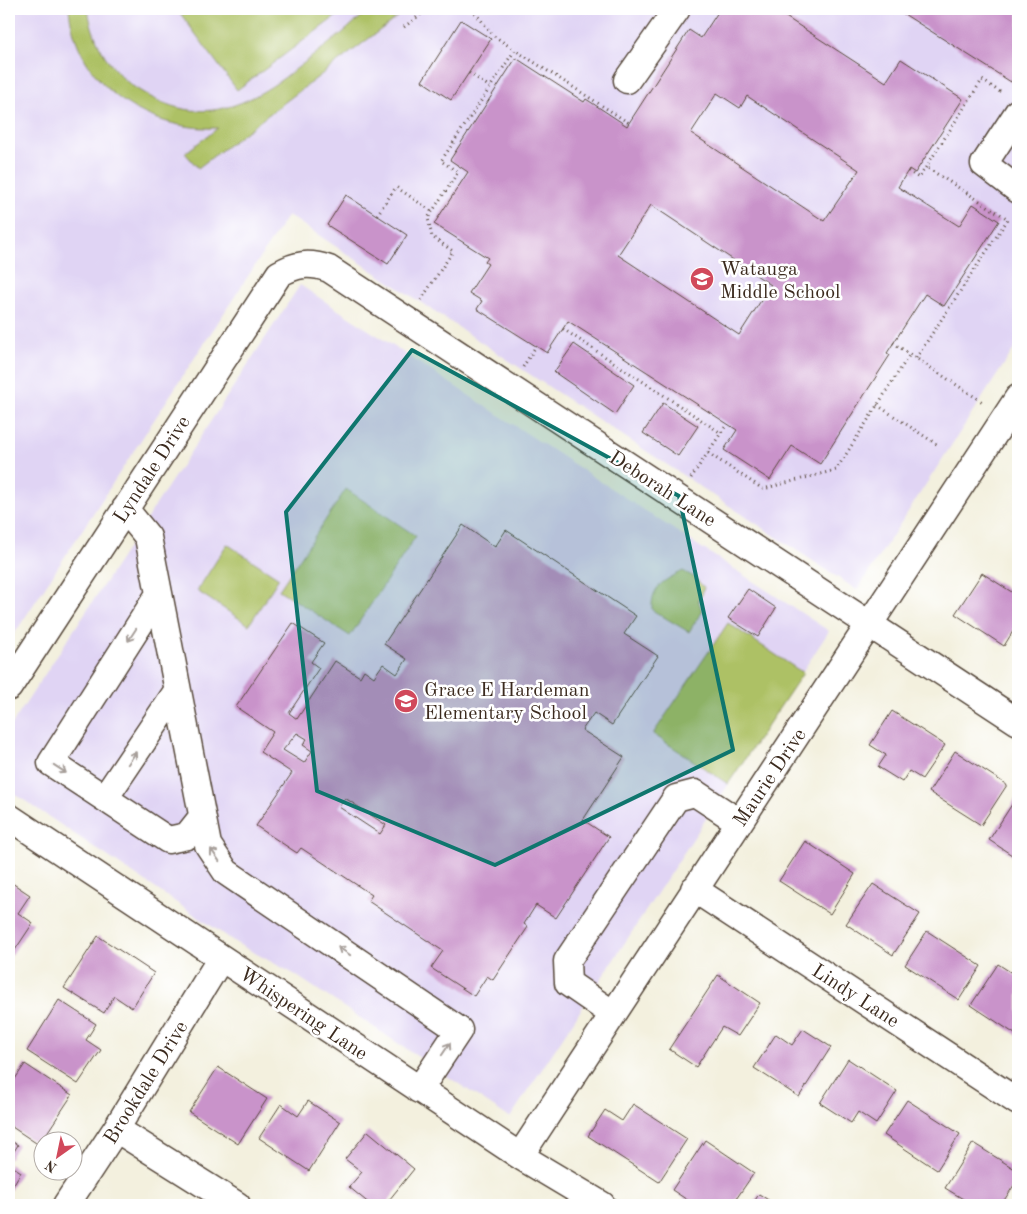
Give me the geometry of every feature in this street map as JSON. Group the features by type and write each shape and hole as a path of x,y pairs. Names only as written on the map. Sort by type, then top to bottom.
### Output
{"street":[{"path":"627,80 677,9"},
{"path":"1014,105 984,164 1018,190"},
{"name":"Lyndale Drive","path":"9,686 279,274 303,264"},
{"name":"Deborah Lane","path":"303,264 316,264 329,269 872,624 1018,722"},
{"name":"Maurie Drive","path":"520,1156 694,889 872,624 1012,408"},
{"path":"125,509 148,537 208,845 226,872 459,1030 419,1090"},
{"path":"159,594 51,763 168,840 187,836 202,817"},
{"path":"105,798 177,690"},
{"path":"613,1014 568,983 567,960 676,798 695,793 739,822"},
{"name":"Whispering Lane","path":"9,817 419,1090 520,1156 602,1205"},
{"name":"Lindy Lane","path":"694,889 1018,1102"},
{"name":"Brookdale Drive","path":"66,1205 116,1130 221,958"},
{"path":"116,1130 237,1205"}],"path":[{"path":"404,27 428,9"},
{"path":"472,9 494,36 629,123"},
{"path":"418,305 453,251 432,237 428,218 458,172 441,161 515,50"},
{"path":"469,73 490,87"},
{"path":"908,171 919,178 982,80 1014,105"},
{"path":"916,358 1008,219 926,167"},
{"path":"377,215 396,187 433,212"},
{"path":"563,329 721,433"},
{"path":"893,343 916,358 1012,408"},
{"path":"520,372 536,346"},
{"path":"708,453 763,488 836,470 910,354"},
{"path":"877,405 938,445"},
{"path":"677,412 681,407"},
{"path":"688,483 727,424"}],"highlighted area":[{"path":"412,350 679,496 733,750 495,865 317,791 286,512"}],"shaded area":[{"name":"Watauga Middle School","path":"13,9 1018,9 1018,343 857,590 288,215 9,642 9,15"},
{"name":"Grace E Hardeman Elementary School","path":"300,285 829,631 510,1118 294,974 238,944 9,790 9,729"}],"green space":[{"path":"69,9 88,9 99,46 113,67 131,85 171,106 198,111 224,108 248,100 294,70 361,17 374,9 408,9 198,168 185,153 218,128 191,127 165,121 141,112 119,98 100,81 85,60 75,36"},
{"path":"177,9 346,9 237,90"},
{"path":"346,489 416,536 350,636 279,590"},
{"path":"227,544 279,578 249,625 197,591"},
{"path":"683,571 694,577 704,587 702,595 698,599 702,611 689,632 652,610 652,602 656,590 664,581"},
{"path":"728,623 803,673 728,784 653,734"}],"building":[{"path":"720,9 776,9 886,82 901,59 963,99 915,173 909,169 898,187 959,226 973,204 999,221 944,306 925,294 887,353 890,355 820,464 792,446 770,480 724,450 737,430 568,321 547,353 477,309 482,301 469,293 488,264 485,262 488,258 434,224 468,172 450,160 516,58 584,102 586,99 627,126 689,30 701,38","holes":["717,93 740,108 747,96 859,170 824,221 691,133","651,205 771,285 739,335 618,255"]},
{"path":"826,9 839,9 835,15"},
{"path":"896,9 1018,9 1018,70 1011,82"},
{"path":"461,20 491,39 451,100 422,81"},
{"path":"346,195 407,235 388,264 327,225"},
{"path":"574,344 634,385 615,414 554,372"},
{"path":"663,403 698,426 678,456 643,433"},
{"path":"463,525 495,547 506,530 636,616 624,634 658,656 612,725 594,713 582,730 624,757 583,820 609,837 556,918 536,905 524,924 528,927 493,980 487,976 474,996 431,968 443,951 368,901 372,895 301,848 297,853 256,826 292,773 260,752 273,732 236,707 293,623 324,643 311,662 319,668 289,713 297,719 335,661 360,677 364,670 374,677 383,664 397,674 407,659 384,644","holes":["297,733 307,739 303,745 312,751 304,763 283,750","345,798 386,825 380,834 339,807"]},
{"path":"982,573 1018,596 1018,623 1004,646 955,614"},
{"path":"748,589 776,608 758,637 728,618"},
{"path":"892,711 945,745 922,779 909,771 902,782 878,767 886,755 870,745"},
{"path":"955,751 1007,785 981,825 929,792"},
{"path":"1018,795 1018,859 989,840"},
{"path":"805,841 855,874 830,914 779,881"},
{"path":"9,881 30,895 18,913 33,923 11,956 9,954"},
{"path":"873,884 920,914 893,955 846,924"},
{"path":"927,931 981,966 959,1000 905,965"},
{"path":"98,936 154,973 132,1008 114,996 104,1013 64,988"},
{"path":"998,964 1018,977 1018,1036 971,1005"},
{"path":"718,975 760,1003 738,1036 722,1027 696,1067 669,1049"},
{"path":"59,1000 96,1024 86,1040 101,1050 78,1084 27,1051"},
{"path":"803,1029 831,1047 799,1097 754,1068 776,1034 792,1045"},
{"path":"848,1059 897,1091 876,1124 858,1112 851,1123 820,1103"},
{"path":"25,1064 72,1095 48,1132 32,1132 32,1140 9,1125 9,1088"},
{"path":"218,1067 267,1099 238,1144 189,1112"},
{"path":"907,1100 960,1134 937,1170 884,1135"},
{"path":"308,1101 340,1122 309,1171 259,1138 281,1104 298,1116"},
{"path":"633,1104 687,1139 659,1182 588,1136 605,1110 622,1121"},
{"path":"368,1131 414,1169 385,1205 371,1205 349,1187 362,1172 345,1159"},
{"path":"9,1140 18,1145 9,1159"},
{"path":"705,1140 754,1173 732,1205 695,1205 672,1190"},
{"path":"973,1143 1018,1171 1018,1179 1001,1205 973,1205 945,1188"},
{"path":"9,1164 21,1172 9,1192"},
{"path":"759,1194 776,1205 752,1205"}],"place":[{"name":"Watauga Middle School","path":"702,279"},
{"name":"Grace E Hardeman Elementary School","path":"406,701"}]}
